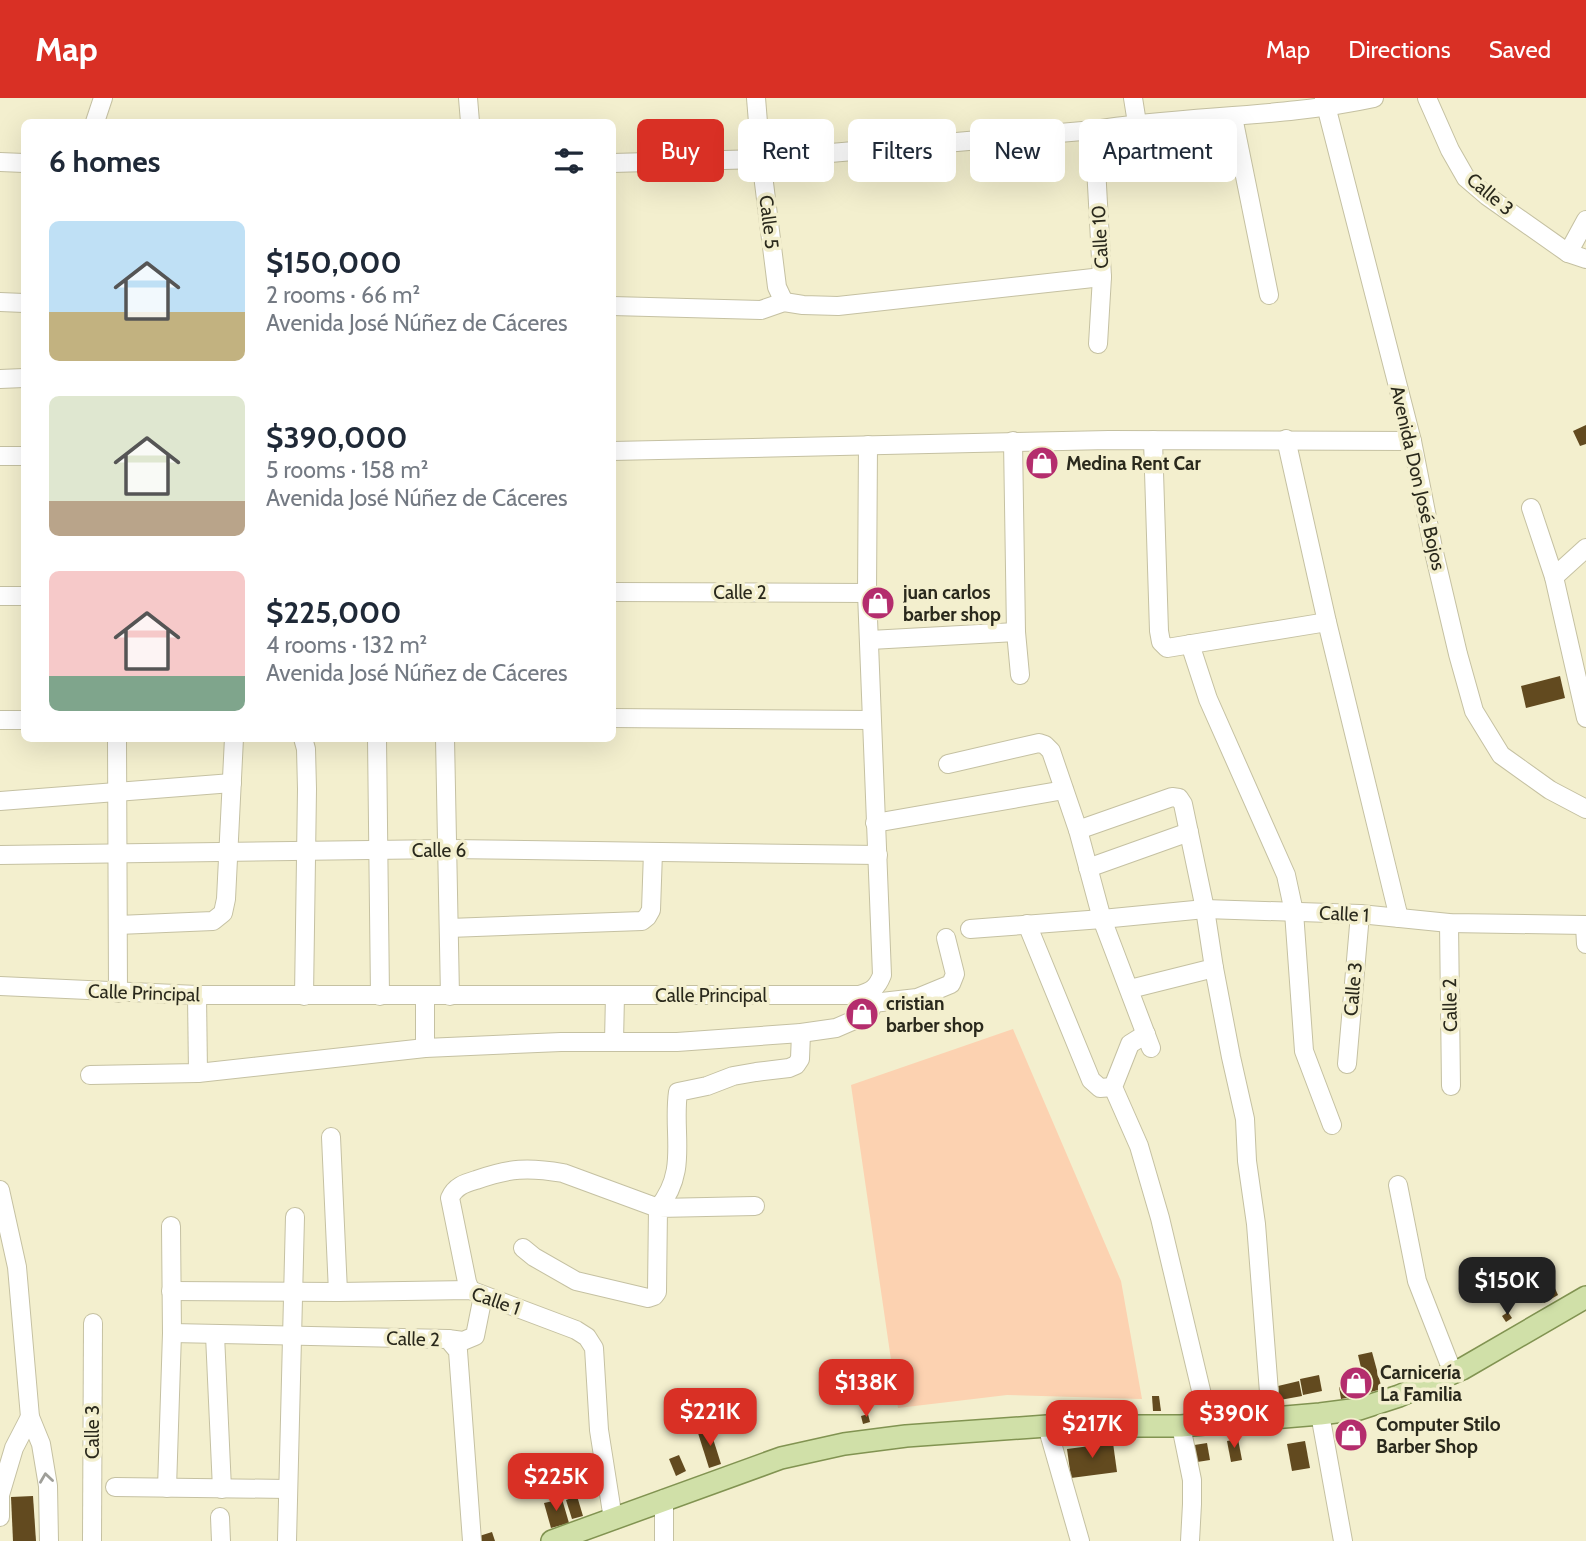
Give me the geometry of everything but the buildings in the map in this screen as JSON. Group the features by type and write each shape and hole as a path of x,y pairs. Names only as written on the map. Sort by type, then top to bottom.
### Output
{"main road":[{"path":"552,1541 781,1458 844,1444 906,1436 1047,1426 1181,1426 1320,1415 1359,1409 1399,1396 1453,1373 1586,1297"}],"street":[{"path":"96,119 103,98"},
{"path":"468,98 471,119"},
{"name":"Calle 5","path":"756,98 758,119"},
{"path":"1133,98 1136,119"},
{"path":"1201,119 1374,98"},
{"name":"Calle 3","path":"1427,98 1450,150 1466,178 1568,253 1586,259"},
{"name":"Avenida Don José Bojos","path":"1325,103 1412,441 1433,548 1474,711 1501,755 1550,790 1586,809"},
{"path":"1233,117 1269,295"},
{"path":"834,153 1079,132"},
{"path":"616,163 738,160"},
{"path":"0,162 21,163"},
{"name":"Calle 5","path":"764,182 777,287 784,302"},
{"name":"Calle 10","path":"1097,182 1102,277 1098,344"},
{"path":"1568,253 1586,220"},
{"path":"616,306 761,310 784,302 838,306 1102,277"},
{"path":"0,302 21,303"},
{"path":"0,379 21,378"},
{"path":"1286,439 1327,622 1399,918"},
{"path":"1153,440 1161,642 1167,648 1327,622"},
{"path":"616,451 1013,441 1412,441"},
{"path":"1013,441 1016,632 1020,675"},
{"path":"90,1075 198,1073 425,1048 561,1042 677,1042 801,1033 836,1028 866,1015 871,1009 882,975 867,593 868,445"},
{"path":"0,456 21,456"},
{"path":"1531,508 1554,577 1586,718"},
{"path":"1554,577 1586,548"},
{"name":"Calle 2","path":"616,592 867,593"},
{"path":"0,596 21,596"},
{"path":"870,640 1016,632"},
{"path":"1190,644 1208,699 1286,875 1294,912 1304,1051 1332,1125"},
{"path":"616,718 871,720"},
{"path":"0,720 21,720"},
{"path":"117,742 118,993"},
{"path":"118,925 213,921 223,913 226,899 234,742"},
{"path":"304,742 307,851 304,996"},
{"path":"377,742 380,996"},
{"path":"445,742 450,996"},
{"path":"948,764 1039,743 1045,744 1051,751 1078,830 1102,919 1149,1041 1130,1044 1113,1087 1139,1146 1160,1218 1209,1424"},
{"path":"0,801 232,783"},
{"path":"876,823 1064,790"},
{"path":"1078,830 1172,797 1179,798 1183,804 1245,1119 1247,1161 1256,1224 1270,1418"},
{"path":"1088,867 1189,832"},
{"name":"Calle 6","path":"0,855 448,849 878,855"},
{"path":"449,928 642,921 648,918 651,910 653,852"},
{"name":"Calle 1","path":"970,929 1205,909 1360,914 1449,923 1586,925"},
{"name":"Calle 3","path":"1347,1064 1360,914"},
{"name":"Calle 2","path":"1449,923 1451,1086"},
{"path":"1027,924 1091,1080 1100,1088 1113,1087"},
{"path":"1586,925 1586,944"},
{"name":"Calle Principal","path":"0,986 197,995 859,995 917,998 951,984 955,974 946,938"},
{"path":"1130,989 1214,968"},
{"path":"197,995 198,1073"},
{"path":"614,1042 615,995"},
{"path":"425,996 425,1048"},
{"path":"523,1248 576,1281 648,1298 654,1296 657,1292 658,1208 667,1197 675,1178 679,1150 678,1091 707,1086 733,1076 796,1065 800,1059 801,1033"},
{"path":"331,1137 338,1292"},
{"path":"448,1339 463,1340 475,1336 476,1293 467,1282 450,1198 462,1185 509,1170 524,1169 564,1173 658,1208 755,1206"},
{"path":"1398,1185 1417,1282 1453,1373"},
{"path":"0,1190 17,1266 30,1418 41,1444 48,1486 49,1541"},
{"path":"286,1541 295,1217"},
{"path":"167,1488 172,1333 171,1226"},
{"name":"Calle 1","path":"172,1291 476,1293 576,1330 587,1337 594,1348 599,1430 613,1519"},
{"name":"Calle 3","path":"92,1541 93,1323"},
{"name":"Calle 2","path":"172,1333 448,1339 458,1351 472,1541"},
{"path":"215,1335 222,1489"},
{"path":"1320,1415 1343,1541"},
{"path":"0,1517 0,1495 14,1448 30,1418"},
{"path":"1047,1426 1080,1541"},
{"path":"1181,1426 1192,1480 1190,1541"},
{"path":"115,1487 288,1489"},
{"path":"664,1500 664,1541"},
{"path":"220,1517 221,1541"}],"shaded area":[{"path":"1013,1029 1121,1281 1142,1399 1007,1395 898,1408 851,1085"}],"place":[{"name":"Medina Rent Car","path":"1042,463"},
{"name":"juan carlos barber shop","path":"878,603"},
{"name":"cristian barber shop","path":"862,1014"},
{"name":"Carnicería La Familia","path":"1356,1383"},
{"name":"Computer Stilo Barber Shop","path":"1351,1435"}]}
